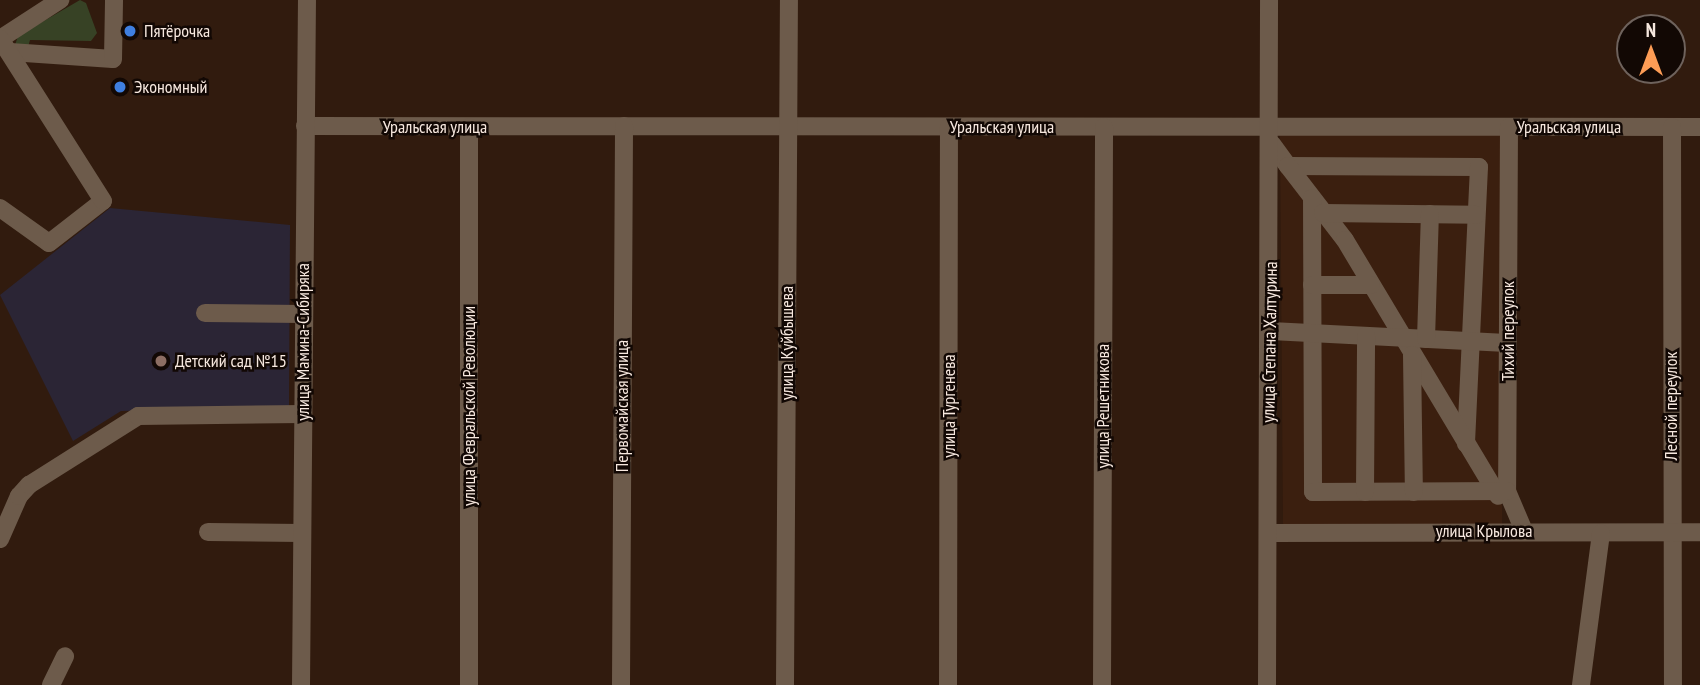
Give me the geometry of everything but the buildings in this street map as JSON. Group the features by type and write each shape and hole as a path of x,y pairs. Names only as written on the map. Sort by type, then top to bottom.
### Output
{"street":[{"path":"3,43 36,6 60,0"},
{"path":"3,43 113,59 114,0"},
{"name":"улица Мамина-Сибиряка","path":"301,685 307,0"},
{"name":"улица Куйбышева","path":"785,685 789,0"},
{"name":"улица Степана Халтурина","path":"1267,685 1272,135 1269,0"},
{"path":"0,208 49,243 103,201 3,43"},
{"name":"Уральская улица","path":"305,126 1104,127 1272,135 1509,127 1700,127"},
{"name":"улица Февральской Революции","path":"470,127 470,685"},
{"name":"Первомайская улица","path":"621,685 624,127"},
{"name":"улица Тургенева","path":"948,685 949,127"},
{"name":"улица Решетникова","path":"1102,685 1104,127"},
{"name":"Тихий переулок","path":"1509,127 1502,496 1524,531"},
{"name":"Лесной переулок","path":"1672,127 1672,685"},
{"path":"1272,135 1288,166 1371,285 1466,444 1502,496"},
{"path":"1288,166 1479,167 1466,444"},
{"path":"1312,198 1313,492 1414,492 1502,496"},
{"path":"1323,213 1476,215"},
{"path":"1426,339 1430,214"},
{"path":"1312,285 1371,285"},
{"path":"205,313 303,314"},
{"path":"1271,331 1507,343"},
{"path":"1366,336 1366,492"},
{"path":"1412,355 1414,492"},
{"path":"0,539 19,496 29,485 138,416 303,414"},
{"path":"208,532 302,533"},
{"name":"улица Крылова","path":"1268,533 1700,532"},
{"path":"1580,685 1601,533"},
{"path":"51,685 65,656"}],"shaded area":[{"path":"1502,132 1502,527 1283,524 1280,134"},
{"name":"Детский сад №15","path":"110,208 290,225 289,408 121,411 73,441 0,295"}],"green space":[{"path":"80,0 86,3 97,33 91,41 30,40 28,47 15,45 18,36"}],"place":[{"name":"Пятёрочка","path":"130,31"},
{"name":"Экономный","path":"120,87"},
{"name":"Детский сад №15","path":"161,361"}]}
